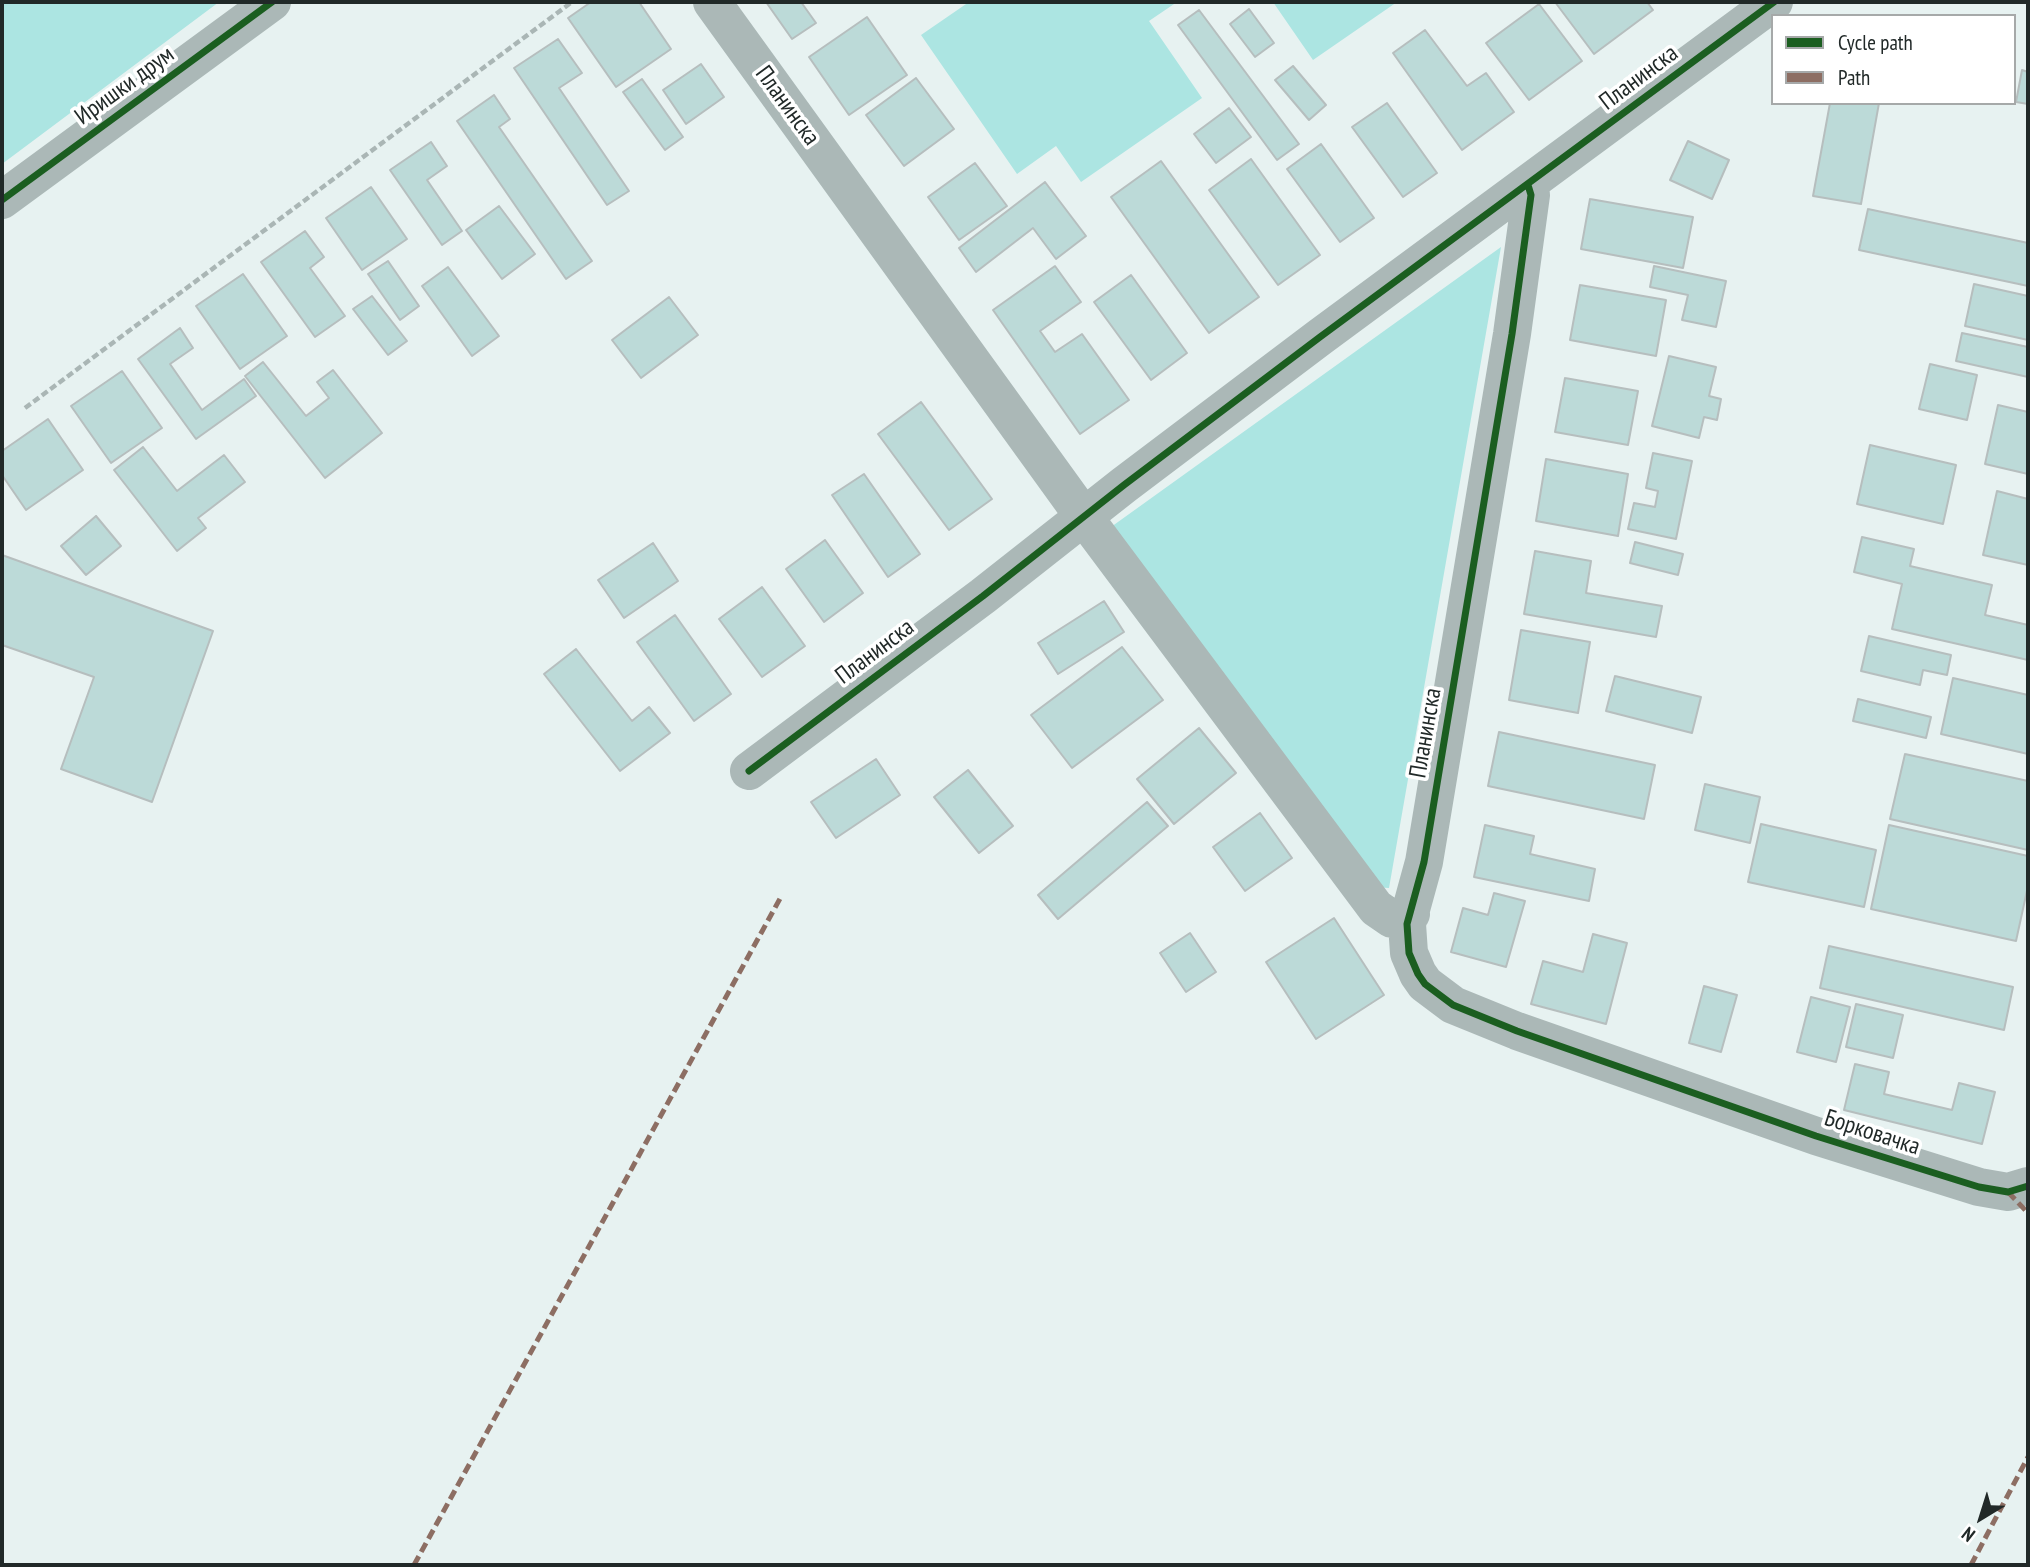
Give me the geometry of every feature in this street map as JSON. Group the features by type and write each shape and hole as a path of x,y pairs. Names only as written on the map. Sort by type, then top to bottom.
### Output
{"street":[{"name":"Иришки друм","path":"2,201 272,2"},
{"name":"Планинска","path":"712,2 1084,517 1376,908 1392,919 1411,914"},
{"name":"Планинска","path":"749,771 983,596 1320,337 1774,2"},
{"name":"Планинска","path":"1528,185 1531,195 1512,334 1429,835 1407,924 1409,953 1425,984 1453,1005 1517,1031 1706,1096"},
{"name":"Борковачка","path":"1706,1096 1816,1136 1979,1186 2008,1192 2028,1186"}],"path":[{"path":"24,408 572,2"}],"shaded area":[{"path":"2,2 219,2 2,164"},
{"path":"969,2 1177,2 1149,21 1202,98 1081,182 1056,146 1017,174 921,35"},
{"path":"1273,2 1397,2 1313,60"},
{"path":"1501,247 1389,888 1373,887 1111,527"}],"building":[{"path":"591,2 639,2 671,49 616,87 568,18"},
{"path":"766,2 801,2 816,23 792,39"},
{"path":"1555,2 1647,2 1653,10 1594,54"},
{"path":"1539,4 1582,61 1529,100 1486,43"},
{"path":"1249,9 1274,43 1255,57 1230,24"},
{"path":"1199,10 1299,144 1277,160 1178,25"},
{"path":"867,17 907,75 849,115 809,57"},
{"path":"1425,30 1467,86 1486,73 1514,112 1462,150 1393,53"},
{"path":"558,39 582,73 559,88 629,191 607,205 514,68"},
{"path":"701,64 724,97 686,124 663,90"},
{"path":"1293,66 1326,105 1309,120 1275,80"},
{"path":"2022,70 2028,72 2028,104 2016,102"},
{"path":"916,78 954,129 904,166 866,115"},
{"path":"642,79 683,137 665,150 623,92"},
{"path":"494,95 510,119 499,127 592,261 566,279 457,121"},
{"path":"1387,103 1437,173 1403,197 1352,127"},
{"path":"1830,105 1879,105 1861,204 1813,196"},
{"path":"1229,108 1251,137 1216,163 1194,134"},
{"path":"1688,141 1729,160 1712,199 1670,180"},
{"path":"431,142 447,166 427,180 462,231 442,245 390,170"},
{"path":"1321,144 1374,218 1340,242 1287,169"},
{"path":"1251,159 1320,255 1278,285 1209,190"},
{"path":"1161,161 1259,297 1209,333 1111,197"},
{"path":"975,163 1007,206 959,240 928,197"},
{"path":"1045,182 1086,236 1056,259 1033,228 976,272 959,248"},
{"path":"371,187 407,239 362,270 326,218"},
{"path":"1590,199 1693,217 1683,268 1581,249"},
{"path":"499,206 535,254 502,279 466,230"},
{"path":"1868,209 2028,243 2028,286 1859,250"},
{"path":"305,231 324,257 310,268 345,316 315,337 261,262"},
{"path":"388,261 419,306 400,320 368,274"},
{"path":"1055,266 1081,302 1040,331 1055,352 1082,334 1129,400 1080,434 993,310"},
{"path":"1654,266 1726,281 1716,327 1682,320 1688,295 1650,287"},
{"path":"448,267 499,336 472,356 422,286"},
{"path":"243,274 287,336 240,369 196,306"},
{"path":"1131,275 1187,353 1151,380 1094,302"},
{"path":"1974,284 2028,296 2028,340 1965,326"},
{"path":"1580,285 1666,300 1656,356 1570,340"},
{"path":"372,296 407,341 388,355 353,309"},
{"path":"669,297 698,335 641,378 612,340"},
{"path":"180,328 193,348 170,364 202,410 244,379 256,396 196,439 138,359"},
{"path":"1962,333 2028,347 2028,377 1956,361"},
{"path":"1669,356 1716,367 1709,396 1721,399 1717,420 1704,417 1699,438 1652,426"},
{"path":"263,362 306,416 329,398 317,382 333,370 382,433 325,478 245,376"},
{"path":"1930,364 1977,375 1967,420 1919,409"},
{"path":"122,371 162,428 111,463 71,406"},
{"path":"1565,378 1638,391 1628,445 1555,432"},
{"path":"921,402 992,499 949,530 878,434"},
{"path":"1998,405 2028,412 2028,474 1985,464"},
{"path":"48,419 83,470 26,510 2,475 2,451"},
{"path":"1870,445 1956,465 1943,524 1857,504"},
{"path":"143,447 177,491 224,455 245,482 198,518 206,528 177,551 114,470"},
{"path":"1653,453 1692,461 1676,539 1628,529 1634,503 1655,507 1658,491 1646,488"},
{"path":"1546,459 1628,474 1618,536 1536,521"},
{"path":"864,474 920,554 888,577 832,495"},
{"path":"1997,491 2028,499 2028,565 1983,555"},
{"path":"96,516 121,546 86,575 61,546"},
{"path":"1862,537 1914,549 1910,566 1992,585 1985,615 2028,625 2028,660 1892,629 1902,584 1854,572"},
{"path":"825,540 863,593 824,622 786,569"},
{"path":"1635,542 1683,554 1678,575 1630,563"},
{"path":"653,543 678,581 624,618 598,580"},
{"path":"1535,551 1591,561 1586,593 1662,606 1656,637 1524,614"},
{"path":"2,555 213,631 152,802 61,769 94,677 2,645"},
{"path":"762,587 805,646 762,677 719,619"},
{"path":"1104,601 1124,632 1058,674 1038,643"},
{"path":"675,615 731,694 694,721 637,642"},
{"path":"1521,630 1590,642 1578,713 1509,700"},
{"path":"1869,636 1951,655 1947,675 1923,670 1920,685 1861,671"},
{"path":"1122,647 1163,700 1072,768 1031,715"},
{"path":"576,649 632,721 649,707 670,733 620,771 544,674"},
{"path":"1615,676 1701,697 1692,733 1606,711"},
{"path":"1953,678 2028,695 2028,754 1941,734"},
{"path":"1858,699 1931,717 1926,738 1853,721"},
{"path":"1199,728 1236,773 1174,824 1137,779"},
{"path":"1499,732 1655,765 1644,819 1488,786"},
{"path":"1905,754 2028,781 2028,850 1890,819"},
{"path":"876,759 900,795 836,838 811,802"},
{"path":"968,770 1013,826 979,853 934,797"},
{"path":"1705,784 1760,797 1750,843 1695,830"},
{"path":"1147,802 1168,826 1058,919 1038,895"},
{"path":"1260,813 1292,858 1245,891 1213,847"},
{"path":"1761,824 1876,850 1864,907 1748,882"},
{"path":"1485,825 1534,836 1530,854 1595,869 1589,901 1474,877"},
{"path":"1889,825 2028,856 2028,886 2016,941 1871,909"},
{"path":"1494,893 1525,901 1506,967 1451,952 1463,908 1488,915"},
{"path":"1334,918 1384,995 1316,1039 1266,962"},
{"path":"1190,933 1216,972 1186,992 1160,953"},
{"path":"1593,934 1627,943 1606,1024 1531,1004 1543,961 1583,972"},
{"path":"1829,946 2013,987 2004,1030 1820,988"},
{"path":"1704,986 1737,995 1721,1052 1689,1043"},
{"path":"1811,997 1850,1007 1836,1062 1797,1052"},
{"path":"1856,1004 1903,1015 1893,1058 1846,1047"},
{"path":"1855,1064 1889,1072 1884,1094 1952,1110 1959,1083 1995,1092 1982,1144 1844,1110"}],"marked path":[{"path":"414,1565 782,895"},
{"path":"2008,1192 2028,1213"},
{"path":"1971,1565 2028,1457"}],"cycle path":[{"path":"2,200 272,2"},
{"path":"749,771 983,596 1320,337 1774,2"},
{"path":"1528,185 1531,195 1512,334 1424,862 1407,924 1409,953 1418,974 1425,984 1453,1005 1517,1031 1816,1136 1979,1187 2008,1192 2028,1186"}]}
